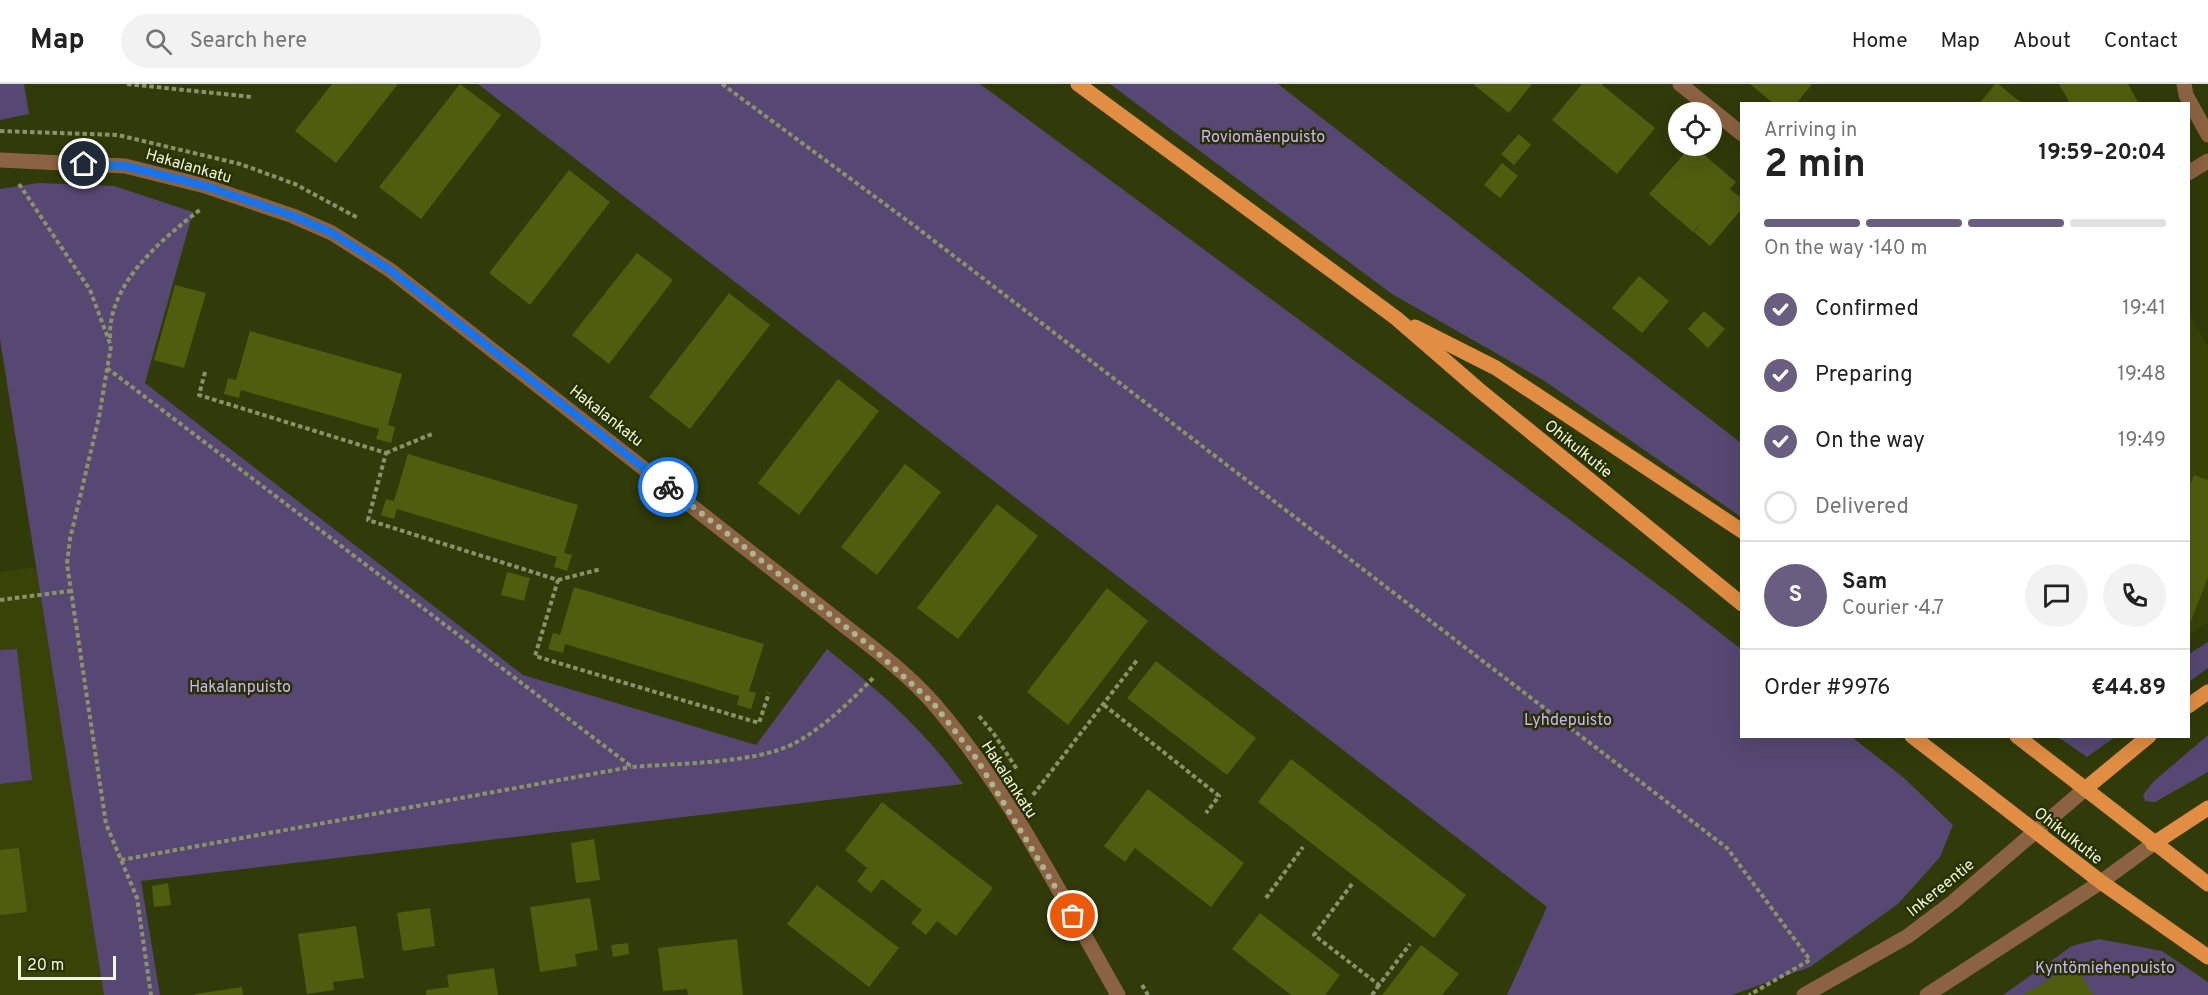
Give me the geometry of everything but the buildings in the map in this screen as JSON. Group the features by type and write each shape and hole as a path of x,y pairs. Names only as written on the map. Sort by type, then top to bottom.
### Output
{"main road":[{"name":"Ohikulkutie","path":"1078,84 1396,318 1478,389 1740,602"},
{"name":"Ohikulkutie","path":"1396,318 1496,368 1740,530"},
{"path":"2190,705 2208,692"},
{"name":"Ohikulkutie","path":"1915,738 2101,882 2208,957"},
{"path":"2020,738 2153,844 2208,884"},
{"path":"2085,789 2147,738"},
{"path":"2153,844 2208,808"}],"street":[{"path":"1680,84 1740,132"},
{"path":"2184,84 2190,102"},
{"path":"2190,102 2208,135"},
{"name":"Hakalankatu","path":"1,160 125,166 223,192 293,216 332,233 390,270 527,375 888,662 933,703 976,758 1039,857 1118,995"},
{"path":"2190,172 2208,161"},
{"name":"Inkereentie","path":"1804,995 1908,936 1953,902 2085,789"},
{"path":"1927,995 2101,882 2153,844"}],"path":[{"path":"127,84 252,96"},
{"path":"722,84 916,227 1727,848 1810,960 1749,995"},
{"path":"1,160 90,290 105,324 111,346"},
{"path":"151,995 137,898 106,824 67,564 70,539 99,417 111,346 110,326 114,307 126,284 142,262 178,227 223,192"},
{"path":"107,368 632,767"},
{"path":"205,372 199,395 386,453 432,434"},
{"path":"386,453 368,520 558,580 601,569"},
{"path":"558,580 535,656 759,723 769,693"},
{"path":"0,600 70,591"},
{"path":"1033,795 1138,659"},
{"path":"121,860 632,767 758,756 794,744 855,697 888,662"},
{"path":"1104,705 1219,796 1206,813"},
{"path":"1266,898 1303,847"},
{"path":"1352,884 1314,935 1379,986"},
{"path":"1372,995 1410,944"}],"shaded area":[{"path":"2190,316 2208,347 2208,622 2190,634"},
{"path":"36,567 104,995 0,995 0,572"}],"green space":[{"path":"0,84 24,84 29,114 0,120"},
{"name":"Lyhdepuisto","path":"478,84 980,84 1669,593 1740,648 1740,738 1853,738 1904,778 1953,825 1940,857 1898,904 1810,967 1732,995 1507,995 1547,907"},
{"name":"Roviomäenpuisto","path":"1110,84 1278,84 1740,442 1740,516 1543,380 1392,294"},
{"name":"Hakalanpuisto","path":"38,183 114,186 193,212 145,383 523,675 756,745 827,649 900,712 932,745 963,784 141,881 160,995 104,995 0,339 0,189"},
{"path":"2208,642 2208,668 2190,681 2190,653"},
{"path":"17,649 32,780 0,784 0,650"},
{"path":"2208,735 2208,772 2155,802 2145,801 2143,795 2153,782"},
{"path":"2059,738 2114,738 2087,757"},
{"name":"Kyntömiehenpuisto","path":"2099,939 2162,951 2208,982 2208,995 2003,995 2072,946"}],"way so far":[{"path":"668,487 870,646 933,703 976,758 1039,857 1073,916"}],"route":[{"path":"84,164 125,166 205,186 293,216 332,233 390,270 668,487"}]}
